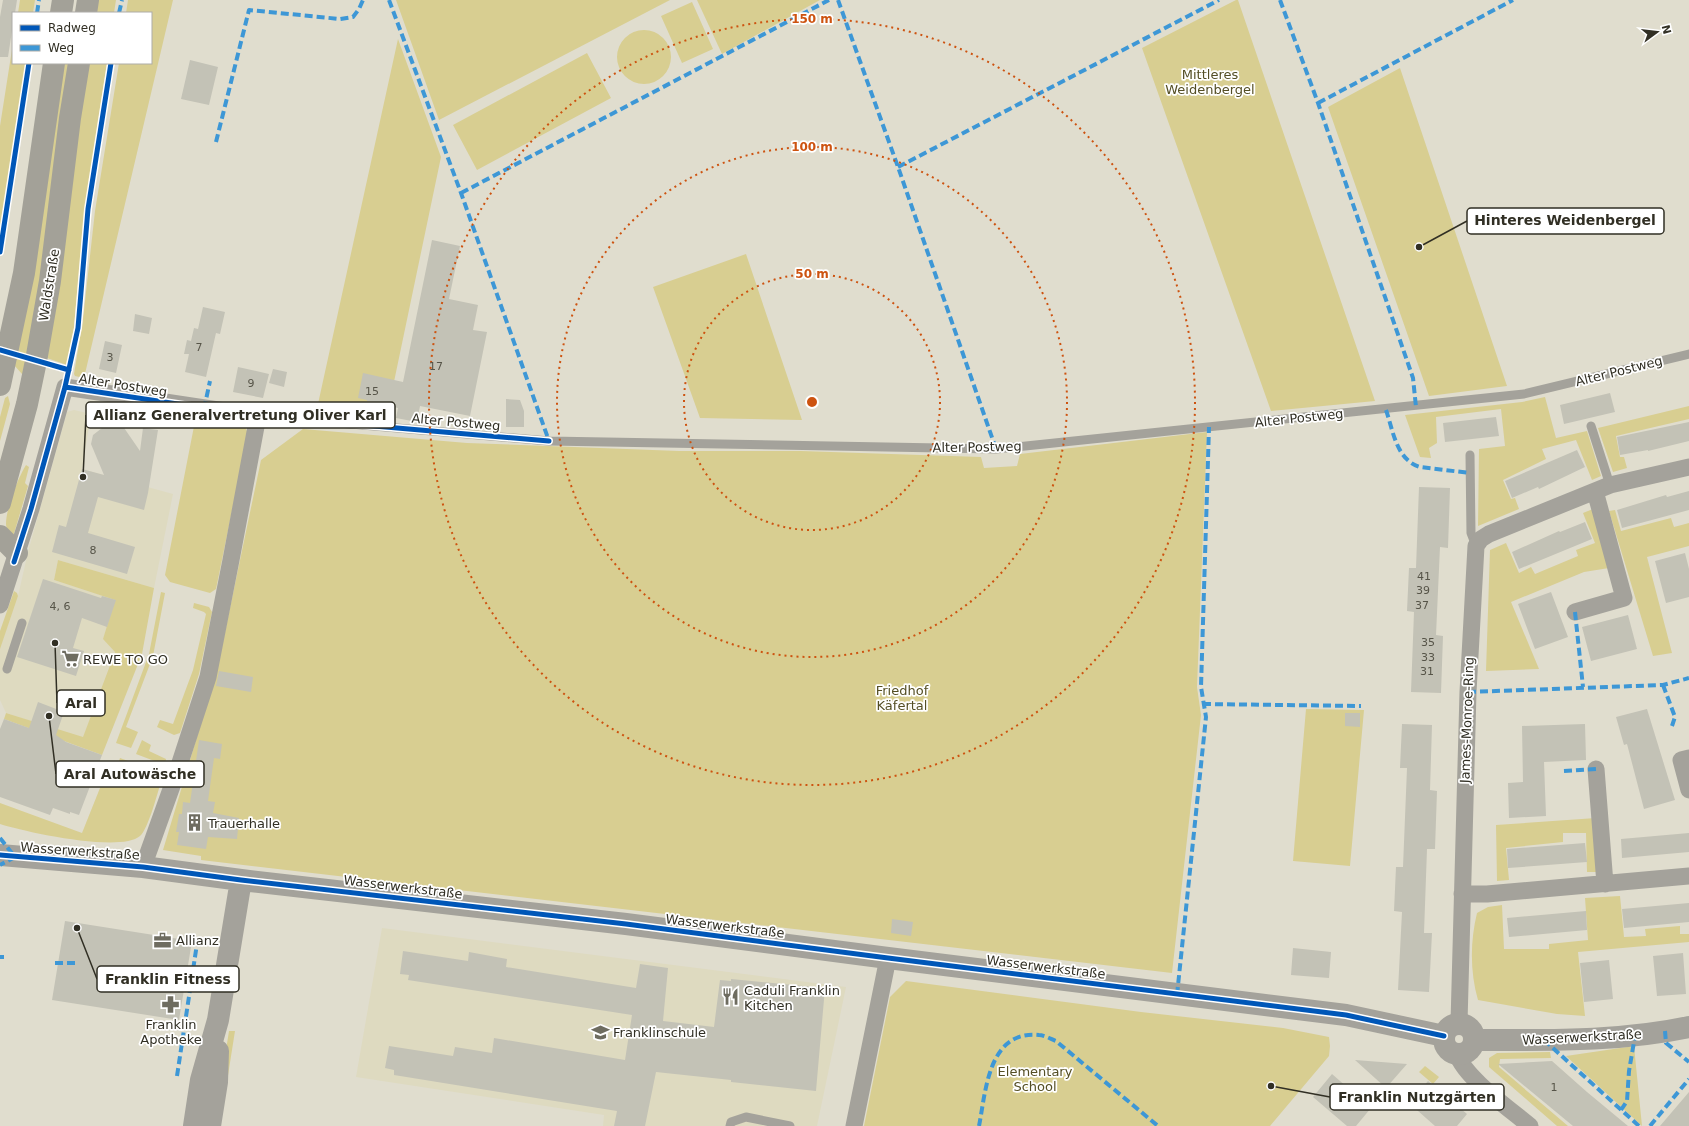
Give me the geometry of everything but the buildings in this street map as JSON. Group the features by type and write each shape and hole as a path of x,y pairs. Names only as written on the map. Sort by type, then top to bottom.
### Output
{"main road":[{"path":"61,12 63,0"},
{"path":"86,12 88,0"},
{"name":"Waldstraße","path":"1,380 24,273 54,64"},
{"name":"Waldstraße","path":"0,503 27,404 50,281 70,118 79,64"},
{"path":"1,380 12,383 27,404"},
{"path":"0,536 18,552"}],"street":[{"name":"Alter Postweg","path":"0,604 31,509 65,387 258,416"},
{"path":"143,867 176,775 208,677 232,560 258,416"},
{"path":"1476,546 1481,539 1489,534 1594,491 1610,485 1689,466"},
{"path":"1575,612 1624,598 1594,491"},
{"name":"James-Monroe-Ring","path":"1451,1029 1462,894 1468,692 1476,546"},
{"path":"1689,758 1681,760 1689,790"},
{"path":"1596,769 1605,884"},
{"name":"Wasserwerkstraße","path":"0,855 143,867 241,880 626,924 1451,1029"},
{"path":"1462,894 1487,894 1689,876"},
{"path":"210,1126 209,1081 241,880"},
{"path":"854,1126 888,958"},
{"path":"1467,1025 1473,1032 1474,1040 1473,1046 1464,1054 1458,1054 1448,1050 1444,1041 1451,1029 1467,1025"},
{"name":"Wasserwerkstraße","path":"1474,1040 1544,1040 1624,1037 1689,1027"},
{"path":"1458,1054 1460,1061 1476,1081 1530,1126"},
{"path":"194,1126 209,1081"}],"lane":[{"name":"Alter Postweg","path":"258,416 550,441 690,445 996,449 1524,394 1689,354"},
{"path":"1591,426 1610,485"},
{"name":"James-Monroe-Ring","path":"1470,455 1471,533 1476,546"},
{"path":"7,669 22,623"},
{"path":"730,1126 730,1122 746,1117 790,1126"}],"shaded area":[{"path":"74,410 91,414 82,469 173,494 154,588 58,560 54,580 116,600 115,651 83,738 6,713 0,700 0,648 18,596 28,552 67,412"},
{"name":"Franklinschule","path":"382,928 846,987 817,1126 603,1126 604,1115 356,1077"}],"green space":[{"path":"20,0 35,0 33,12 18,12"},
{"path":"98,0 116,0 114,12 96,12"},
{"path":"128,0 173,0 84,378 75,376 74,374 83,319 95,211 119,64 152,64 152,12 126,12"},
{"path":"396,0 670,0 439,120"},
{"path":"697,0 820,0 722,54"},
{"name":"Mittleres Weidenbergel","path":"1238,0 1375,401 1271,411 1142,48"},
{"path":"692,2 713,49 682,63 661,16"},
{"path":"644,30 654,32 663,38 669,47 671,57 669,67 663,76 654,82 644,84 634,82 625,76 619,67 617,57 619,47 625,38 634,32"},
{"path":"398,39 441,157 386,420 316,413"},
{"path":"12,49 12,64 26,64 0,229 0,126"},
{"path":"587,53 611,98 477,170 453,125"},
{"path":"63,64 70,64 44,260 25,375 22,374 14,365"},
{"path":"88,64 107,64 85,208 74,327 67,365 47,358"},
{"path":"1400,68 1507,386 1429,396 1328,107"},
{"path":"746,254 802,420 700,418 653,287"},
{"path":"8,396 10,404 0,441 0,417 5,398"},
{"path":"1545,397 1556,438 1587,431 1601,476 1592,480 1576,440 1542,449 1546,459 1503,480 1511,499 1515,498 1519,509 1478,526 1479,449 1505,446 1501,409 1436,417 1437,443 1429,448 1431,458 1420,457 1405,415 1522,402"},
{"path":"1689,406 1689,419 1616,436 1620,457 1624,457 1627,468 1613,472 1598,428"},
{"path":"196,416 244,425 248,433 216,589 210,593 170,582 165,575"},
{"name":"Friedhof Käfertal","path":"303,429 467,443 679,451 801,451 981,457 984,468 1017,466 1020,454 1207,432 1197,687 1201,715 1172,973 201,860 201,856 163,850 217,670 261,460"},
{"path":"26,465 29,467 25,483 28,486 13,537 8,531 6,524 8,510 13,493"},
{"path":"1593,509 1609,568 1584,572 1511,602 1539,669 1486,671 1490,550 1506,543 1519,573 1531,567 1535,574 1578,556 1576,550 1595,543 1583,513"},
{"path":"1615,510 1621,531 1671,518 1674,527 1689,523 1689,546 1647,557 1672,653 1653,656 1609,511"},
{"path":"58,560 154,588 142,654 102,755 4,719 6,713 83,737 115,652 103,639 115,600 54,580"},
{"path":"14,591 18,596 0,649 0,631"},
{"path":"161,592 165,593 153,656 126,727 138,732 131,748 116,743 149,654"},
{"path":"194,603 209,607 212,612 199,674 180,733 174,735 157,727 160,720 173,724 193,670 206,614 193,608"},
{"path":"1306,709 1364,710 1350,866 1293,861"},
{"path":"142,740 151,745 149,751 166,759 165,765 136,754"},
{"path":"120,758 161,773 162,777 153,809 140,836 130,841 94,842 50,836 0,824 0,803 82,833 106,773 114,776"},
{"path":"1596,818 1600,872 1587,872 1586,833 1563,833 1563,842 1506,848 1509,880 1497,881 1496,825"},
{"path":"1620,896 1624,937 1646,936 1645,929 1680,926 1680,934 1689,934 1689,942 1578,952 1585,1016 1557,1014 1478,1000 1472,968 1473,935 1477,913 1488,907 1502,905 1504,949 1549,949 1549,944 1588,940 1585,898"},
{"name":"Elementary School","path":"906,981 1141,1012 1283,1028 1329,1037 1329,1056 1270,1126 864,1126 890,997"},
{"path":"229,1031 235,1031 220,1126 214,1126"},
{"path":"1634,1046 1642,1126 1566,1056"},
{"path":"1550,1052 1551,1058 1500,1059 1499,1067 1568,1126 1557,1126 1489,1067 1489,1058 1497,1053"},
{"path":"1425,1066 1439,1077 1433,1084 1419,1072"}],"marked path":[{"path":"37,12 39,0"},
{"path":"119,12 122,0"},
{"path":"216,142 249,10 340,19 353,17 363,0"},
{"path":"389,0 461,193 549,441"},
{"path":"461,193 829,0"},
{"path":"838,0 996,449"},
{"path":"898,167 1219,0"},
{"path":"1280,0 1318,103 1413,378 1416,407"},
{"path":"1318,103 1513,0"},
{"path":"204,409 210,381"},
{"path":"1386,410 1397,443 1406,458 1412,463 1420,467 1470,473"},
{"path":"1177,995 1206,717 1201,687 1209,427"},
{"path":"1575,612 1583,687"},
{"path":"1468,692 1663,685 1689,678"},
{"path":"1663,685 1675,717 1672,726"},
{"path":"1203,704 1361,706"},
{"path":"1564,771 1596,769"},
{"path":"0,838 15,857 0,865"},
{"path":"177,1076 198,937"},
{"path":"55,963 76,963"},
{"path":"167,979 202,985"},
{"path":"1665,1031 1666,1043 1689,1062"},
{"path":"979,1126 984,1096 992,1066 999,1052 1009,1042 1022,1036 1039,1035 1056,1041 1158,1126"},
{"path":"1621,1110 1627,1101 1629,1071 1635,1036"},
{"path":"1544,1040 1639,1126"},
{"path":"1650,1126 1689,1079"}],"cycle path":[{"path":"0,252 29,64"},
{"path":"14,562 31,509 65,387 78,328 88,209 111,64"},
{"path":"0,350 69,370"},
{"path":"65,387 258,416 549,441"},
{"path":"0,855 143,867 241,880 626,924 1346,1015 1444,1036"}],"place":[{"name":"Hinteres Weidenbergel","path":"1419,247"},
{"name":"Allianz Generalvertretung Oliver Karl","path":"83,477"},
{"name":"Aral","path":"55,643"},
{"name":"REWE TO GO","path":"70,659"},
{"name":"Aral Autowäsche","path":"49,716"},
{"name":"Trauerhalle","path":"195,823"},
{"name":"Franklin Fitness","path":"77,928"},
{"name":"Allianz","path":"163,940"},
{"name":"Caduli Franklin Kitchen","path":"731,997"},
{"name":"Franklin Apotheke","path":"171,1005"},
{"name":"Franklinschule","path":"600,1032"},
{"name":"Franklin Nutzgärten","path":"1271,1086"}]}
